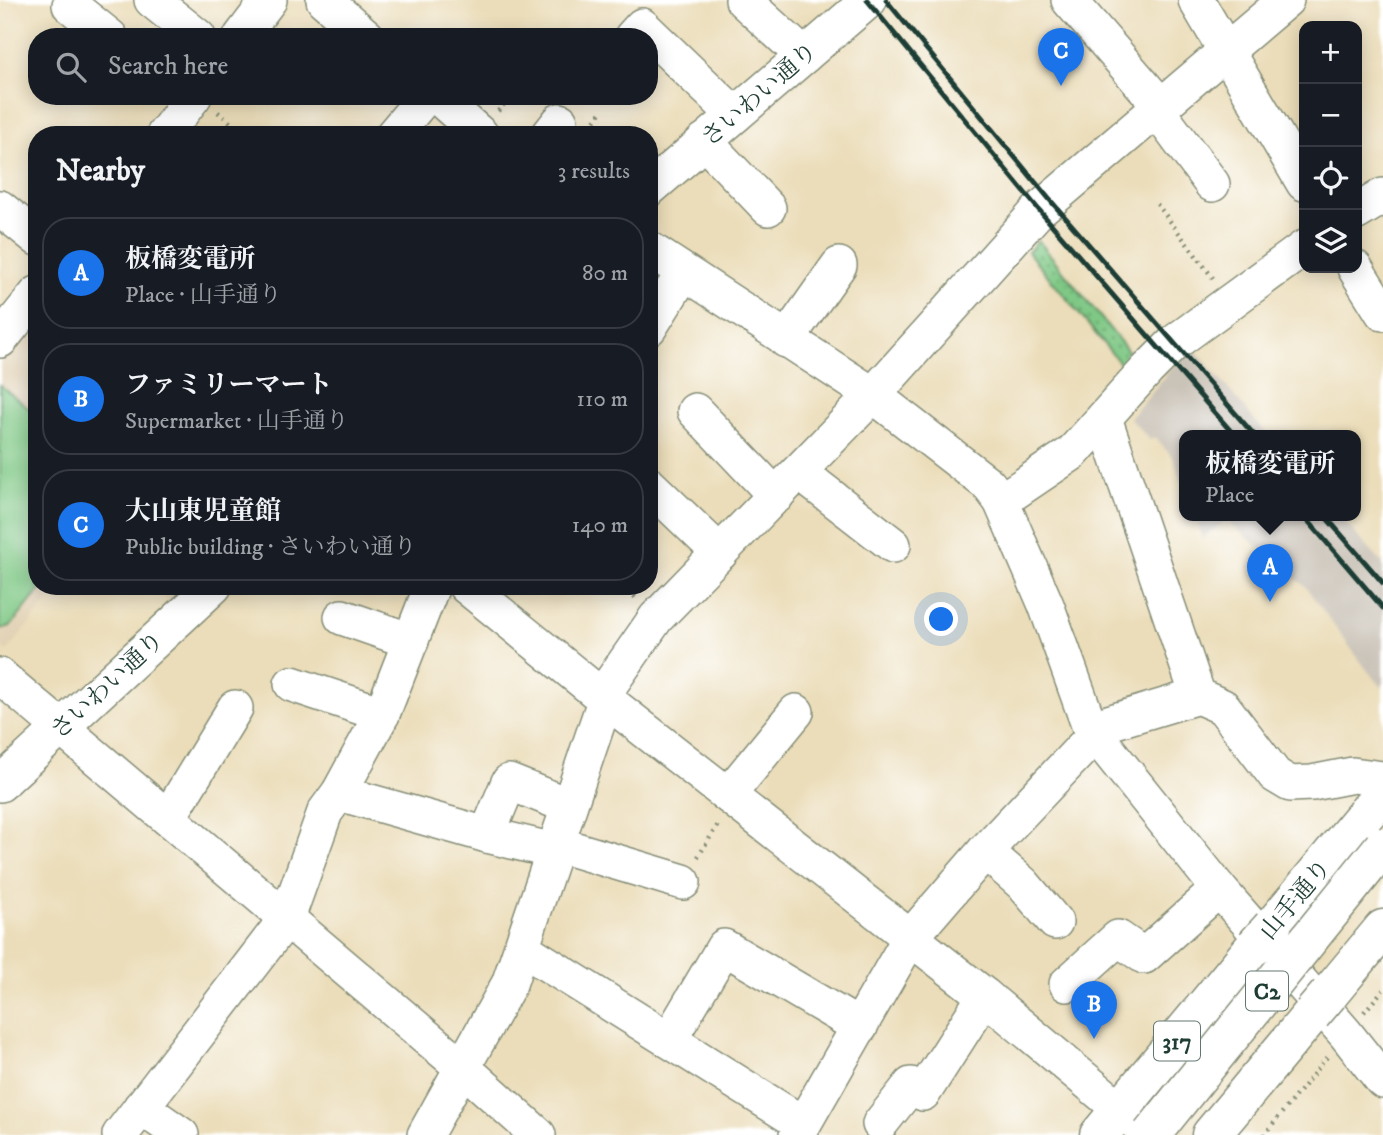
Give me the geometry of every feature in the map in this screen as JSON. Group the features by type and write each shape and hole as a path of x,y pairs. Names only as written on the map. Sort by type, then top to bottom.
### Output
{"main road":[{"name":"山手通り","path":"1110,1122 1383,793"},
{"name":"C2","path":"1151,1135 1383,847"},
{"name":"C2","path":"1166,1135 1383,867"},
{"path":"1211,1135 1383,929"}],"street":[{"path":"152,0 187,28"},
{"path":"248,28 269,0"},
{"path":"324,0 357,28"},
{"path":"743,0 804,56"},
{"name":"さいわい通り","path":"658,181 869,0"},
{"path":"1069,0 1158,107 1212,184"},
{"path":"1196,0 1299,175"},
{"path":"425,1135 509,984 611,683 656,618 873,395 1032,217 1286,0"},
{"path":"70,5 99,28"},
{"path":"658,41 735,115"},
{"path":"172,126 189,105"},
{"path":"401,126 418,105"},
{"path":"447,105 471,126"},
{"path":"704,141 768,208"},
{"path":"1360,210 1383,196"},
{"path":"0,208 28,231"},
{"path":"1001,501 1072,453 1174,343 1299,252"},
{"path":"658,255 873,395 988,484 1001,501 1046,605 1089,725 1219,889 1345,1033 1383,1081"},
{"path":"786,340 839,265"},
{"path":"658,314 684,272"},
{"path":"1358,273 1383,313"},
{"path":"0,340 28,305"},
{"path":"695,411 788,484 893,545"},
{"path":"1104,418 1198,696"},
{"path":"658,494 720,553"},
{"name":"さいわい通り","path":"0,784 204,595"},
{"path":"120,1135 286,918 325,813 382,714 429,595"},
{"path":"477,595 605,699 723,809 911,937 985,996 1110,1122 1151,1135"},
{"path":"342,617 411,641"},
{"path":"0,676 463,1067 538,1135"},
{"path":"292,684 382,714"},
{"path":"522,948 669,1040 800,1130 911,937 985,851 1105,724 1198,696 1223,707 1275,775 1290,784 1312,783 1353,775 1383,779"},
{"path":"168,818 235,708"},
{"path":"723,809 796,712"},
{"path":"487,835 509,782 569,806"},
{"path":"338,793 487,835 690,870"},
{"path":"985,851 1023,884 1055,922"},
{"path":"1067,984 1118,938 1144,956 1219,889"},
{"path":"669,1040 724,947 860,1027"},
{"path":"880,1124 911,1085 923,1093 985,996"},
{"path":"142,1107 181,1135"}],"path":[{"path":"202,105 232,126"},
{"path":"572,126 603,110"},
{"path":"1157,204 1220,288 1228,304"},
{"path":"690,870 723,809"},
{"path":"1264,1135 1345,1033"}],"shaded area":[{"path":"28,325 28,595 54,595 7,651 0,646 0,361"},
{"path":"1191,345 1263,430 1179,430 1179,473 1174,459 1155,437 1150,440 1130,418"},
{"path":"1197,521 1225,521 1203,538"},
{"path":"1227,521 1344,521 1383,564 1383,688 1367,670 1305,586"},
{"path":"162,595 179,595 170,603"}],"green space":[{"path":"1038,240 1140,366 1128,373 1028,252"},
{"path":"0,385 28,408 28,595 36,595 11,626 0,629"}],"railway":[{"path":"867,0 1039,210 1230,430"},
{"path":"886,0 1050,200 1250,430"},
{"path":"1308,521 1383,608"},
{"path":"1329,521 1383,583"}],"place":[{"name":"大山東児童館","path":"1061,86"},
{"name":"板橋変電所","path":"1270,602"},
{"name":"ファミリーマート","path":"1094,1039"}]}
